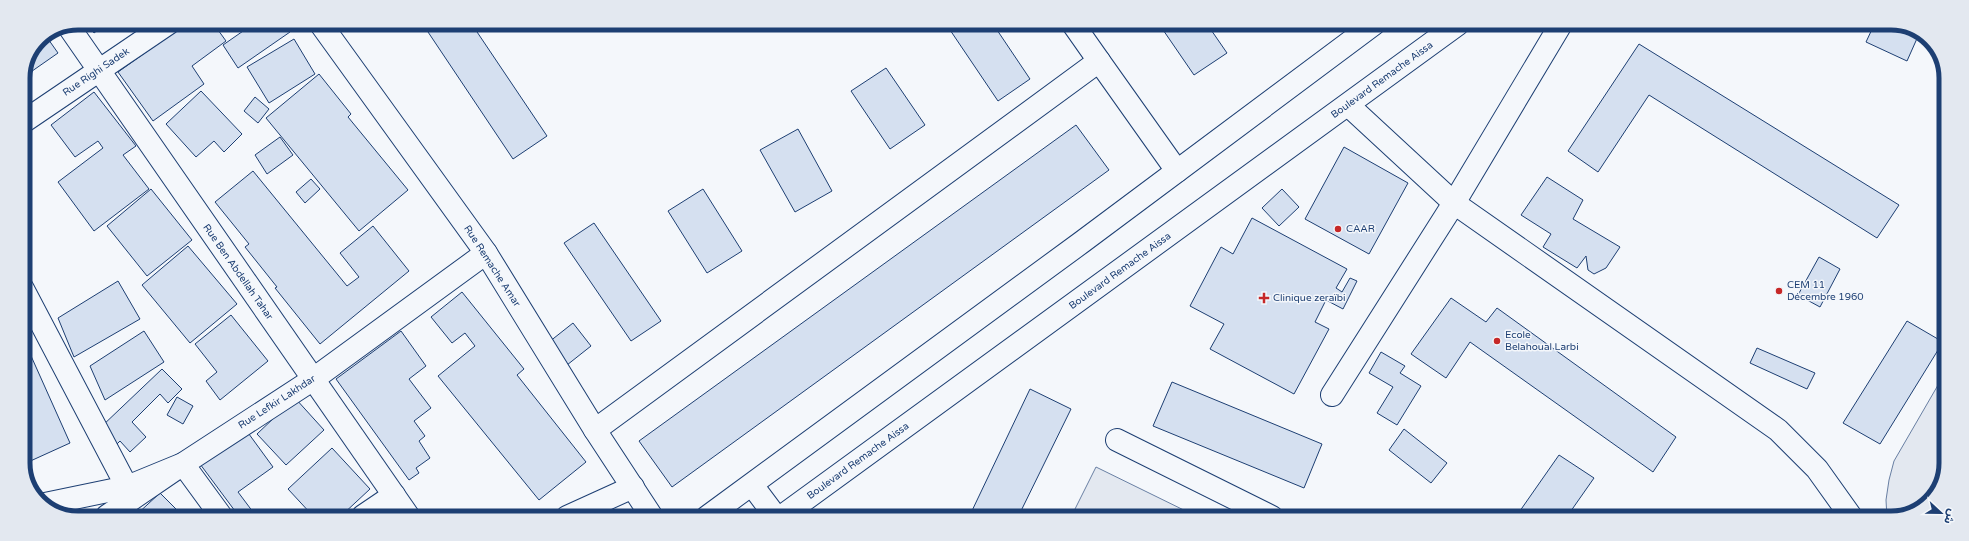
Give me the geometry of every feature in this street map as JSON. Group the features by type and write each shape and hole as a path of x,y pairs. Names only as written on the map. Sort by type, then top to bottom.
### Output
{"street":[{"name":"Rue Righi Sadek","path":"30,117 159,30"},
{"name":"Rue Remache Amar","path":"325,30 486,253 595,430 648,511"},
{"path":"1077,30 1177,171"},
{"path":"715,511 1366,30"},
{"name":"Boulevard Remache Aissa","path":"789,511 1450,30"},
{"path":"1332,395 1454,203 1557,30"},
{"name":"Rue Ben Abdellah Tahar","path":"71,31 312,380 405,511"},
{"path":"595,430 1099,61"},
{"path":"1348,105 1454,203 1778,430 1817,469 1847,511"},
{"name":"Rue Lefkir Lakhdar","path":"51,503 127,487 183,464 312,380 486,253"},
{"path":"30,303 127,487"},
{"path":"1117,440 1260,511"},
{"path":"114,511 183,464 217,511"},
{"path":"752,485 772,511"},
{"path":"581,511 633,488"},
{"path":"370,511 394,495"}],"shaded area":[{"path":"1939,383 1939,469 1931,490 1929,493 1921,493 1921,500 1912,506 1900,510 1887,511 1886,500 1894,461"},
{"path":"1096,467 1186,511 1074,511"}],"building":[{"path":"177,30 218,30 226,41 192,66 204,84 153,121 118,72"},
{"path":"245,30 289,30 290,32 238,68 223,45"},
{"path":"427,30 476,30 547,136 513,159"},
{"path":"950,30 997,30 1030,79 998,101"},
{"path":"1163,30 1211,30 1227,53 1194,75"},
{"path":"1872,30 1897,30 1917,38 1907,61 1866,42"},
{"path":"294,39 315,74 269,103 247,67"},
{"path":"49,40 58,53 31,72 38,51"},
{"path":"1639,44 1899,205 1877,238 1649,95 1598,172 1568,151"},
{"path":"886,68 925,125 890,149 851,91"},
{"path":"319,74 351,114 348,117 408,190 359,231 266,118"},
{"path":"201,91 242,134 224,152 214,141 196,157 166,124"},
{"path":"94,92 136,146 123,155 149,189 94,231 58,182 103,148 98,141 75,157 51,125"},
{"path":"255,97 269,109 258,123 244,111"},
{"path":"1076,125 1109,170 672,487 639,441"},
{"path":"798,129 832,191 795,212 760,150"},
{"path":"280,137 293,155 267,174 255,155"},
{"path":"1344,147 1408,183 1369,254 1305,219"},
{"path":"253,171 347,286 359,277 340,253 373,226 409,271 320,344 275,288 277,287 245,247 249,244 215,202"},
{"path":"1547,177 1583,200 1573,219 1620,247 1606,268 1594,274 1588,270 1586,256 1577,268 1543,247 1551,234 1521,215"},
{"path":"311,179 320,189 305,203 296,192"},
{"path":"151,189 192,240 147,276 107,226"},
{"path":"703,189 742,251 707,273 668,211"},
{"path":"1282,189 1299,207 1279,226 1262,208"},
{"path":"1252,218 1347,269 1336,288 1342,292 1350,278 1357,281 1343,309 1326,300 1315,322 1329,329 1294,394 1210,349 1224,324 1190,306 1221,247 1233,254"},
{"path":"594,223 661,321 631,341 564,243"},
{"path":"188,246 237,304 190,343 142,285"},
{"path":"1819,257 1840,269 1820,307 1798,295"},
{"path":"118,281 140,319 74,357 58,318"},
{"path":"462,292 524,369 517,375 586,462 539,500 438,376 475,346 465,333 452,343 431,317"},
{"path":"1451,298 1486,322 1497,308 1676,437 1653,472 1470,342 1446,378 1411,354"},
{"path":"231,315 268,361 220,400 206,381 217,372 195,344"},
{"path":"1907,321 1939,340 1939,348 1880,444 1843,423"},
{"path":"573,323 591,346 567,365 549,342"},
{"path":"144,331 164,362 105,400 90,366"},
{"path":"401,331 426,366 409,379 431,408 414,421 425,436 419,441 430,458 416,468 419,473 409,480 336,379"},
{"path":"1757,348 1815,373 1807,389 1750,363"},
{"path":"1381,352 1405,366 1400,373 1421,386 1397,425 1377,413 1393,387 1369,373"},
{"path":"30,354 70,443 30,461"},
{"path":"162,369 182,389 168,403 160,394 132,422 146,437 130,452 120,441 117,444 101,427"},
{"path":"1172,382 1322,444 1304,488 1153,426"},
{"path":"1030,389 1071,409 1021,511 972,511"},
{"path":"177,397 193,406 183,424 167,415"},
{"path":"295,398 324,430 286,465 257,434"},
{"path":"1404,429 1447,463 1431,483 1389,450"},
{"path":"246,430 273,467 238,492 252,511 235,511 200,464"},
{"path":"332,448 370,489 346,511 308,511 288,489"},
{"path":"1559,455 1594,478 1571,511 1520,511"},
{"path":"160,493 178,511 140,511"}],"place":[{"name":"CAAR","path":"1338,229"},
{"name":"CEM 11 Décembre 1960","path":"1779,291"},
{"name":"Clinique zeraïbi","path":"1264,298"},
{"name":"Ecole Belahoual Larbi","path":"1497,341"}]}
